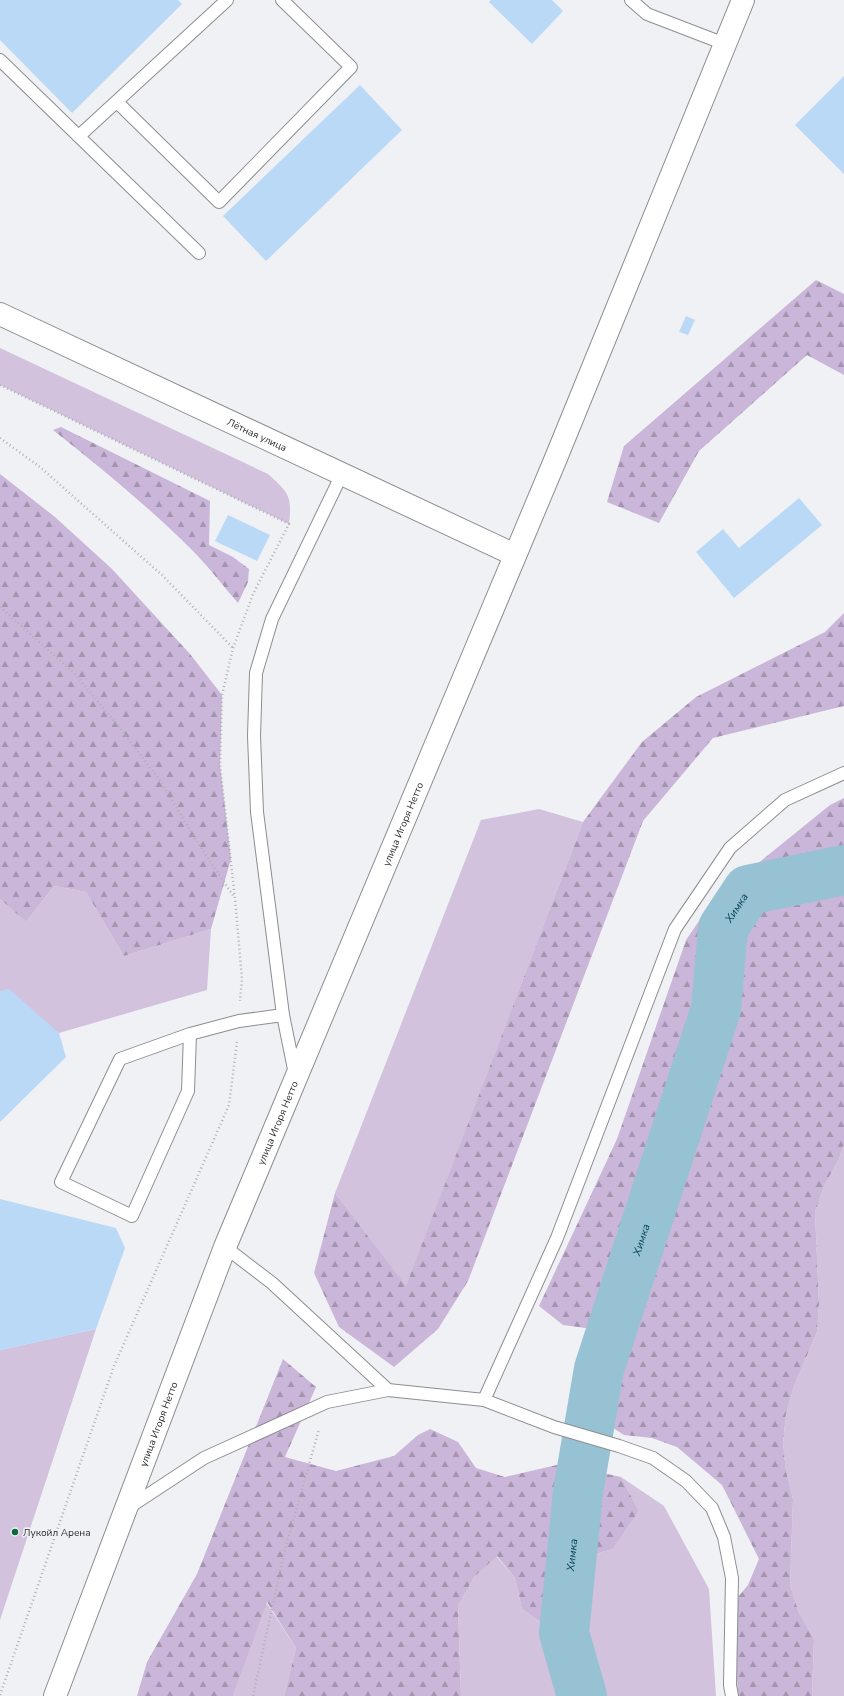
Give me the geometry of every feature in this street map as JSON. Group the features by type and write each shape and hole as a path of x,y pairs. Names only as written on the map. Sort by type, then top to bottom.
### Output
{"street":[{"name":"улица Игоря Нетто","path":"55,1696 225,1247 515,555 743,0"},
{"name":"Лётная улица","path":"0,314 515,555"}],"lane":[{"path":"79,136 227,0"},
{"path":"116,102 219,202 351,67 282,0"},
{"path":"631,0 647,14 725,44"},
{"path":"0,60 199,253"},
{"path":"296,1077 283,1015 257,812 254,736 256,673 272,619 342,474"},
{"path":"484,1400 557,1238 676,929 730,848 785,800 844,774"},
{"path":"190,1034 188,1092 132,1216 61,1182 120,1059 190,1034 239,1021 283,1015"},
{"path":"225,1247 272,1284 388,1390"},
{"path":"125,1511 204,1458 326,1402 388,1390 484,1400 554,1427 619,1446 653,1458 686,1481 712,1508 724,1537 732,1578 730,1685 732,1696"}],"path":[{"path":"0,385 289,524 253,594 233,648 222,696 220,765 235,899 242,979 239,1021 229,1105 114,1366 0,1696"},
{"path":"0,438 40,468 162,574 233,648"},
{"path":"0,607 74,673 119,727 159,779 196,840 235,899"},
{"path":"253,1696 284,1553 326,1402"}],"shaded area":[{"path":"0,348 268,474 281,486 288,496 290,507 289,524 0,385"},
{"path":"539,809 583,822 406,1287 335,1193 481,820"},
{"path":"54,886 86,892 124,956 211,929 207,990 59,1033 0,991 0,899 26,922"},
{"path":"844,1144 844,1696 812,1696 814,1639 799,1613 790,1585 793,1499 786,1471 783,1443 786,1414 794,1386 817,1332 819,1303 815,1212 825,1184 839,1159"},
{"path":"96,1329 0,1620 0,1350"},
{"path":"621,1477 664,1506 709,1589 716,1696 461,1696 458,1606 474,1577 496,1556 515,1578 522,1609 549,1628 553,1566 613,1549 639,1511"},
{"path":"266,1602 296,1648 284,1696 233,1696"}],"green space":[{"path":"816,280 844,294 844,375 807,355 699,451 659,523 607,502 624,446"},
{"path":"61,427 210,501 209,545 233,557 249,569 248,582 238,603 192,550 159,518 53,430"},
{"path":"0,474 55,517 112,569 190,654 222,695 220,765 231,859 211,929 124,956 86,892 54,886 26,922 0,899"},
{"path":"844,613 844,706 713,738 643,821 468,1281 438,1329 394,1367 339,1327 314,1273 335,1193 406,1286 583,822 642,742 696,697 825,632"},
{"path":"844,798 844,1144 839,1159 825,1184 815,1212 819,1303 817,1332 794,1386 786,1414 783,1443 786,1471 793,1499 790,1585 799,1613 814,1639 812,1696 738,1696 733,1603 748,1585 759,1559 722,1485 677,1447 652,1438 624,1435 598,1418 579,1394 580,1380 588,1368 601,1341 593,1329 563,1325 539,1306 617,1139 686,940 714,899 830,805"},
{"path":"283,1359 316,1387 285,1457 336,1471 394,1456 418,1435 430,1429 458,1442 476,1468 505,1477 561,1464 621,1477 639,1511 613,1549 553,1566 549,1628 522,1609 515,1578 497,1556 474,1577 458,1606 461,1696 284,1696 296,1648 267,1602 233,1696 137,1696 147,1662 197,1574"}],"building":[{"path":"0,0 178,0 182,4 72,113 0,40"},
{"path":"491,0 552,0 563,11 532,44 489,2"},
{"path":"844,76 844,174 795,125"},
{"path":"360,85 402,130 266,261 223,216"},
{"path":"686,316 695,320 688,335 679,332"},
{"path":"799,498 822,525 734,598 696,552 723,529 739,548"},
{"path":"228,515 270,535 257,561 215,541"},
{"path":"9,989 59,1033 66,1057 0,1122 0,991"},
{"path":"0,1199 116,1228 125,1248 96,1329 0,1350"}],"waterway":[{"name":"Химка","path":"582,1696 564,1633 578,1492 599,1369 716,1009 723,928 748,890 844,870"}],"place":[{"name":"Лукойл Арена","path":"15,1532"}]}
